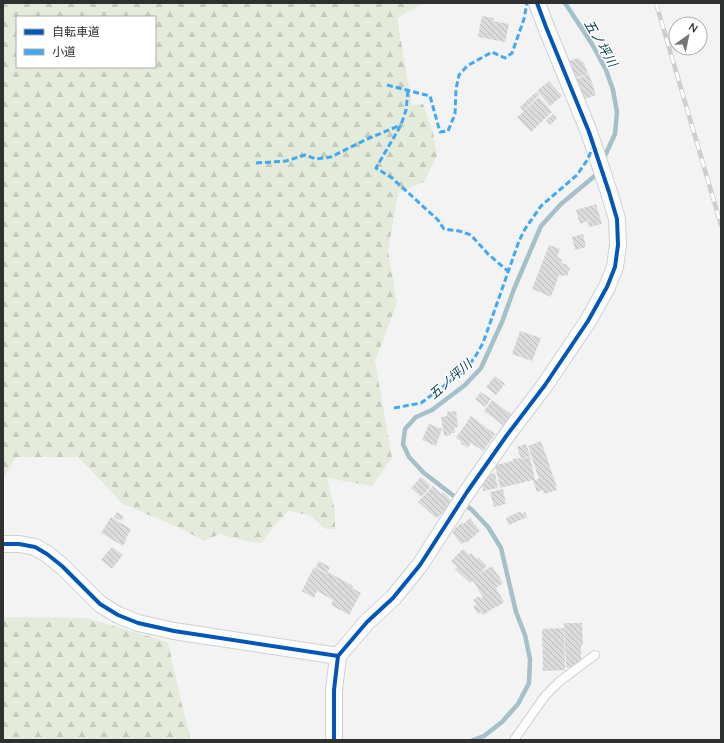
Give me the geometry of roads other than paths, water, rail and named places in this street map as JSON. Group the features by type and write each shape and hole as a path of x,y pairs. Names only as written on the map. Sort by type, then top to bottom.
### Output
{"street":[{"path":"334,740 334,690 338,656 368,622 393,598 420,565 506,435 545,385 588,321 607,287 615,267 618,245 617,219 589,132 537,3"},
{"path":"3,544 19,544 34,547 47,554 62,566 100,604 118,615 138,623 174,631 338,656"}],"lane":[{"path":"514,740 545,696 595,654"}],"waterway":[{"name":"五ノ坪川","path":"565,3 592,44 606,70 613,90 617,112 615,134 603,160"},
{"name":"五ノ坪川","path":"473,740 484,736 502,722 518,704 529,683 530,659 525,635 516,612 501,548 488,527 472,510 424,473 409,457 403,444 405,429 416,417 432,410 465,385 481,368 502,322 514,289 541,226 561,204 597,174 598,170"}],"railway":[{"path":"656,3 721,225"}]}
